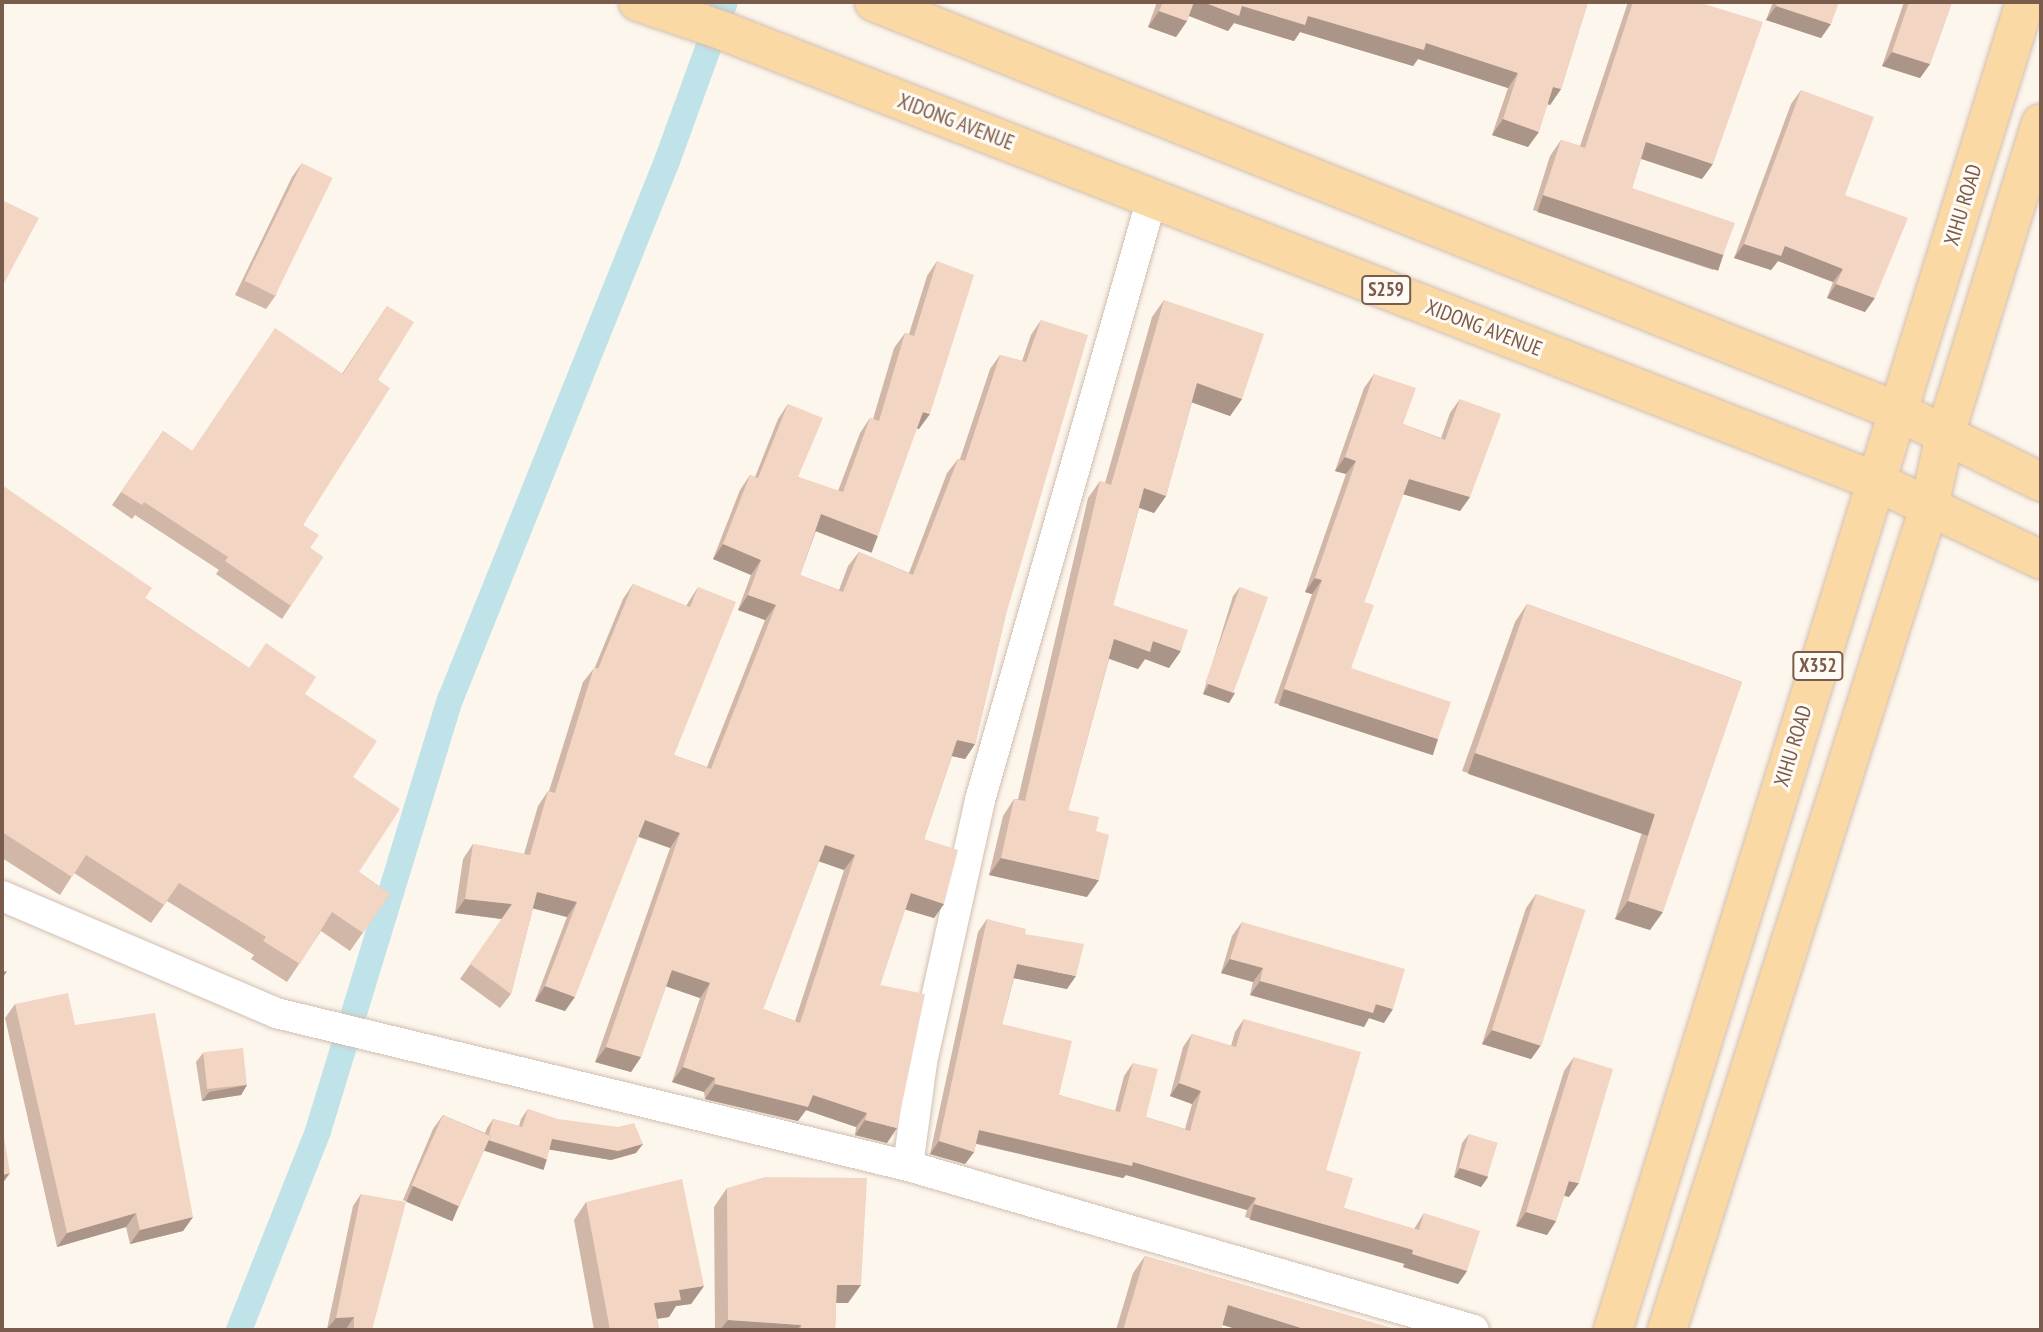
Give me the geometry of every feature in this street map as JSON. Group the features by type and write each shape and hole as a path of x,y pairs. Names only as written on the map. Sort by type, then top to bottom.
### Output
{"main road":[{"path":"874,2 1899,412 2041,482"},
{"name":"XIHU ROAD","path":"1613,1330 2025,2"},
{"name":"XIDONG AVENUE","path":"651,6 726,32 1875,481 2041,560"},
{"name":"X352","path":"1667,1330 1929,507 1945,435 2041,123"}],"street":[{"path":"908,1166 922,1062 980,800 1152,198"},
{"path":"2,895 276,1013 390,1044 908,1166 1474,1330"}],"building":[{"path":"1163,2 1194,2 1187,21 1159,11"},
{"path":"1203,2 1588,2 1561,89 1553,87 1539,132 1503,119 1518,73 1426,43 1424,50 1308,16 1305,25 1242,6 1239,16"},
{"path":"1633,2 1701,2 1763,22 1713,164 1646,142 1632,188 1735,223 1723,255 1543,195 1561,140 1585,148"},
{"path":"1777,2 1839,2 1831,24 1776,6"},
{"path":"1909,2 1952,2 1930,64 1892,52"},
{"path":"1801,90 1874,117 1845,195 1908,218 1875,298 1836,284 1843,269 1785,246 1781,256 1744,244"},
{"path":"302,163 333,178 275,296 245,281"},
{"path":"4,201 39,218 2,287 2,205"},
{"path":"937,261 974,275 930,414 923,412 878,536 821,514 800,575 843,592 859,552 913,575 958,459 965,461 1000,355 1026,362 1041,320 1088,335 1005,618 975,744 957,740 924,839 958,850 944,904 911,893 880,985 925,994 897,1128 865,1120 867,1113 813,1095 808,1107 715,1084 715,1078 683,1067 710,983 672,970 641,1057 606,1047 680,833 645,820 575,997 545,986 577,902 537,892 511,994 470,964 512,904 465,899 473,844 530,855 548,791 555,793 594,667 598,669 633,584 690,607 698,587 736,602 674,755 711,769 776,605 748,595 761,560 723,544 750,475 758,478 788,404 823,418 798,477 843,492 870,418 879,421 905,333 914,336","holes":["825,845 855,855 800,1023 763,1009"]},
{"path":"1164,300 1264,334 1242,399 1197,383 1166,496 1144,488 1113,605 1188,630 1181,651 1153,641 1150,652 1114,639 1068,810 1099,817 1096,831 1109,835 1099,880 1001,858 1014,799 1025,801 1100,481 1111,485"},
{"path":"387,306 414,322 378,380 390,388 303,525 319,535 310,548 323,557 291,606 225,561 228,557 144,502 142,505 121,492 163,431 192,451 275,328 343,374"},
{"path":"1374,374 1416,388 1403,424 1445,440 1460,399 1501,414 1470,497 1409,479 1364,602 1374,605 1351,668 1451,702 1438,739 1284,689 1322,580 1315,578 1356,461 1345,457"},
{"path":"2,485 152,588 145,598 249,668 266,643 316,677 305,694 377,741 353,777 400,809 359,872 390,894 363,933 332,912 300,964 263,941 266,937 179,883 164,905 86,855 72,877 2,832"},
{"path":"1240,587 1268,597 1233,693 1205,683"},
{"path":"1527,604 1742,682 1663,912 1628,901 1655,814 1475,753"},
{"path":"1536,894 1585,910 1541,1046 1492,1030"},
{"path":"987,919 1026,929 1025,934 1084,944 1076,976 1017,964 1002,1024 1072,1041 1059,1095 1120,1112 1133,1063 1158,1069 1146,1117 1190,1131 1201,1091 1179,1083 1192,1034 1236,1047 1244,1019 1361,1052 1326,1170 1353,1178 1344,1208 1419,1230 1424,1213 1480,1231 1467,1271 1412,1254 1413,1250 1254,1204 1256,1198 1133,1162 1132,1166 979,1130 974,1152 939,1141"},
{"path":"1242,922 1405,969 1393,1009 1376,1004 1373,1013 1260,981 1263,968 1230,959"},
{"path":"68,993 75,1025 155,1013 193,1217 140,1230 136,1213 67,1233 15,1004"},
{"path":"243,1048 247,1085 207,1089 203,1052"},
{"path":"1574,1057 1613,1069 1579,1183 1569,1181 1556,1221 1526,1212"},
{"path":"528,1109 558,1119 618,1127 634,1123 643,1144 618,1151 552,1139 547,1159 489,1140 493,1119 522,1127"},
{"path":"443,1115 491,1136 459,1206 412,1185"},
{"path":"2,1125 10,1173 2,1175"},
{"path":"1469,1134 1498,1143 1487,1176 1459,1167"},
{"path":"765,1177 867,1178 861,1285 837,1285 835,1330 801,1330 801,1325 728,1320 727,1188"},
{"path":"682,1179 704,1286 679,1290 681,1300 654,1303 659,1330 610,1330 586,1202"},
{"path":"361,1194 406,1202 372,1330 354,1330 354,1317 336,1318"},
{"path":"1145,1256 1398,1330 1300,1330 1301,1328 1228,1305 1221,1330 1123,1330"}],"waterway":[{"path":"239,1330 318,1131 450,700 667,161 725,2"}]}
